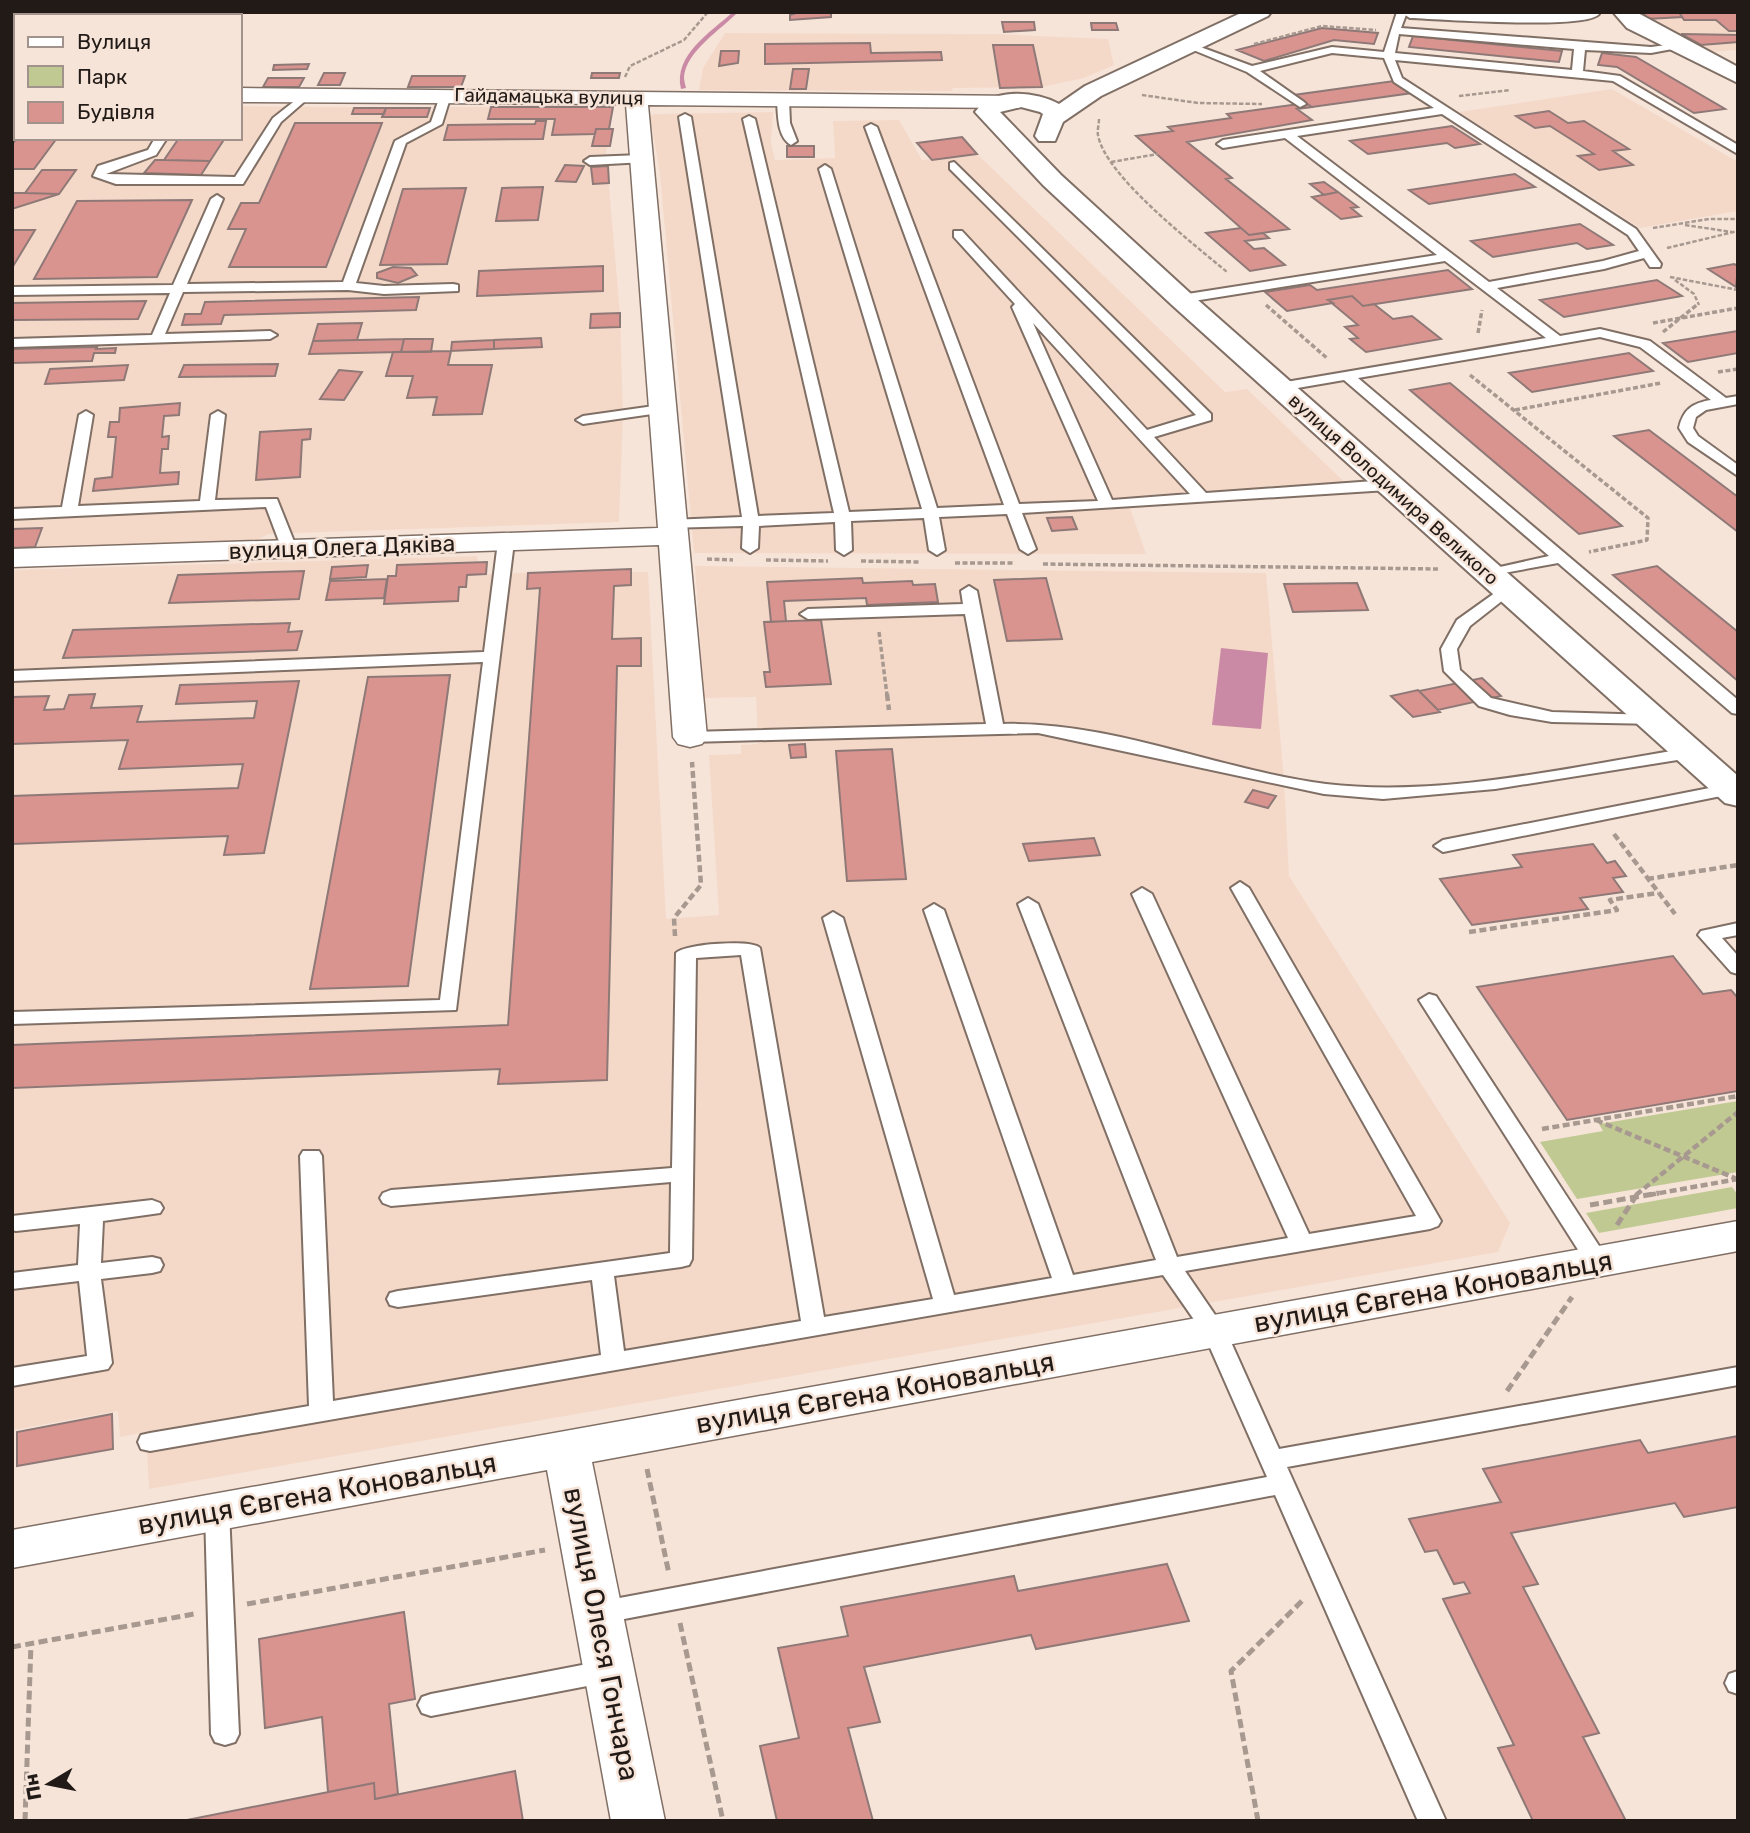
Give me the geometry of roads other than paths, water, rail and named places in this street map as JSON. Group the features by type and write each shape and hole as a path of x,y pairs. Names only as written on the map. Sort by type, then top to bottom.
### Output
{"street":[{"path":"1093,91 1017,101 989,109 987,112 991,119 1024,126 1052,119 1093,91 1261,12"},
{"path":"1410,12 1578,13 1679,45"},
{"path":"1623,12 1635,23 1738,76"},
{"name":"Гайдамацька вулиця","path":"242,94 1017,101"},
{"path":"636,97 671,540 690,737"},
{"name":"Гайдамацька вулиця","path":"858,100 936,106 991,119"},
{"path":"1017,101 1046,105 1055,112 1047,132 1052,180"},
{"name":"вулиця Володимира Великого","path":"991,119 1052,180 1181,299 1690,753 1731,785"},
{"name":"вулиця Олега Дяківа","path":"12,558 506,542 671,540"},
{"name":"вулиця Євгена Коновальця","path":"12,1549 1738,1236"},
{"name":"вулиця Олеся Гончара","path":"566,1448 638,1821"}],"lane":[{"path":"1402,12 1387,56 1390,71 1398,80 1632,232 1644,254 1655,264"},
{"path":"1396,31 1651,50 1679,45"},
{"path":"1577,74 1580,46"},
{"path":"1191,47 1251,70 1332,127"},
{"path":"1251,70 1332,50 1616,78 1738,150"},
{"path":"160,140 152,152 102,169 99,176 116,180 239,181 277,120 306,95"},
{"path":"348,286 401,141 436,124 445,95"},
{"path":"783,100 785,122 791,141"},
{"path":"1223,144 1444,110"},
{"path":"685,117 751,523 750,556"},
{"path":"749,119 843,518 845,557"},
{"path":"872,127 1028,549"},
{"path":"1287,134 1557,340"},
{"path":"590,161 641,159"},
{"path":"954,166 1206,416 1144,435"},
{"path":"825,169 931,514 937,550"},
{"path":"157,338 217,199"},
{"path":"958,234 1202,498"},
{"path":"1486,286 1604,265 1644,254"},
{"path":"1181,299 1447,257"},
{"path":"12,291 348,286 384,290 453,288"},
{"path":"1013,293 1107,505"},
{"path":"1280,387 1600,332 1645,344 1721,401"},
{"path":"12,343 270,335"},
{"path":"1347,376 1738,709"},
{"path":"1738,400 1721,401 1702,407 1689,415 1686,428 1693,439 1738,471"},
{"path":"583,420 661,409"},
{"path":"69,512 86,415"},
{"path":"207,505 218,415"},
{"path":"671,540 751,523 1107,505 1388,485"},
{"path":"12,514 272,502 289,549"},
{"path":"12,1018 449,1006 506,542"},
{"path":"1561,558 1497,582 1463,623 1449,649 1452,671 1485,702 1510,710 1552,717 1653,720"},
{"path":"969,591 995,728"},
{"path":"808,614 972,609"},
{"path":"12,676 492,657"},
{"path":"690,737 995,728 1063,731 1324,789 1383,794 1495,784 1690,753"},
{"path":"1443,846 1731,785"},
{"path":"150,1443 1430,1220 1240,888"},
{"path":"1142,894 1302,1243"},
{"path":"1028,904 1169,1266 1214,1331 1432,1821"},
{"path":"934,910 1065,1284"},
{"path":"833,918 946,1305"},
{"path":"1738,929 1708,935 1738,968"},
{"path":"398,1299 681,1259 686,953 750,948 814,1327"},
{"path":"1429,1000 1597,1261"},
{"path":"311,1156 321,1413"},
{"path":"391,1198 683,1174"},
{"path":"16,1223 152,1208"},
{"path":"12,1377 100,1363 89,1273 92,1215"},
{"path":"12,1281 152,1265"},
{"path":"602,1271 614,1362"},
{"path":"1272,1460 1738,1376"},
{"path":"598,1613 1283,1484"},
{"path":"218,1511 225,1734"},
{"path":"430,1705 609,1670"}],"waterway":[{"path":"683,88 684,66 690,55 736,12"}]}
